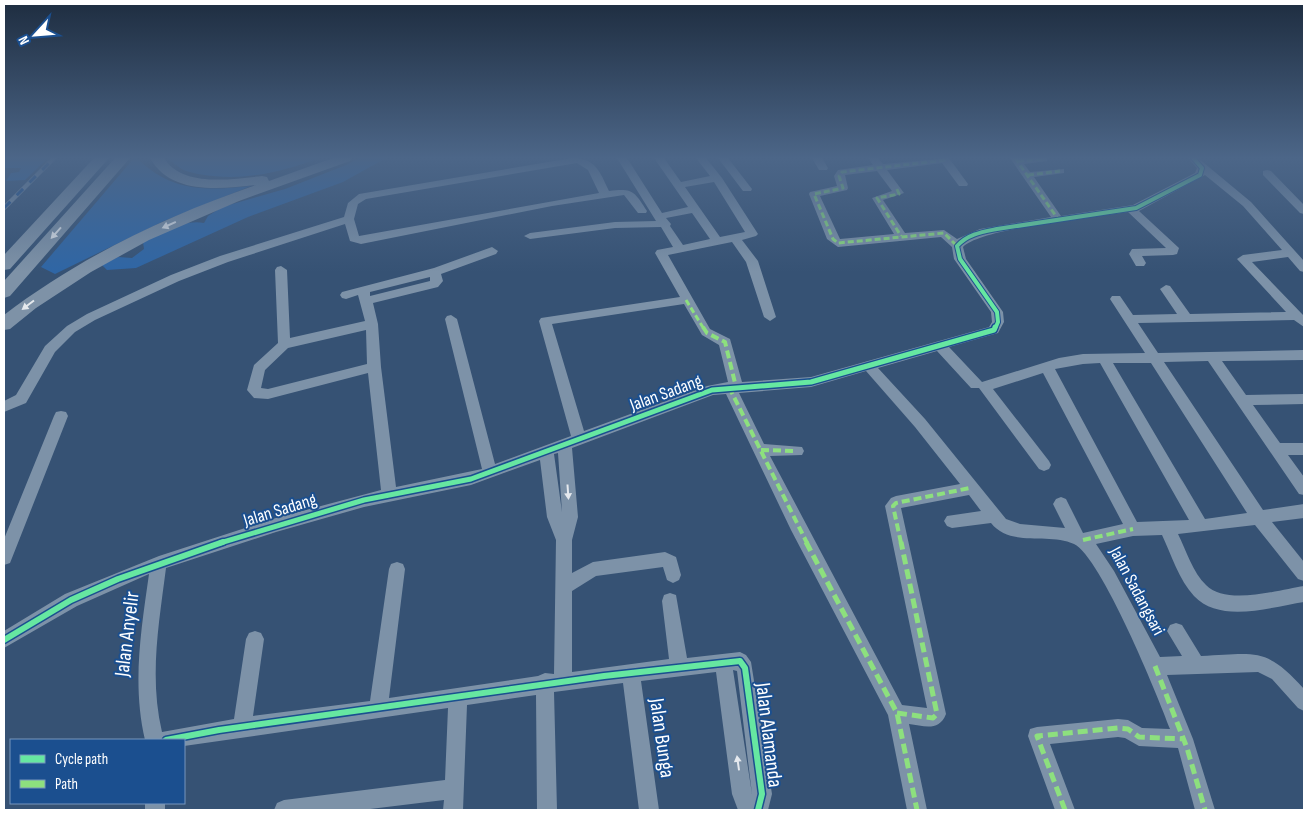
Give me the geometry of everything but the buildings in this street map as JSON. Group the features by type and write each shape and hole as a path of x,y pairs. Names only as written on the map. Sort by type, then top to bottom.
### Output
{"highway":[{"path":"42,223 60,196"},
{"path":"4,265 67,196"},
{"path":"4,292 90,196"},
{"path":"4,324 33,301 79,272 142,237 241,196"}],"street":[{"path":"363,196 353,203 349,219 354,239 361,240 552,203 598,196"},
{"path":"632,196 642,211"},
{"path":"648,196 664,220 679,248"},
{"path":"688,196 717,241"},
{"path":"729,196 752,232 751,235 660,253 707,333 724,342 733,387 761,450 797,525 897,713 917,810"},
{"path":"815,196 836,242 945,233 957,246 966,238 980,233 1058,219 1131,209 1158,196"},
{"path":"888,196 877,198 901,236"},
{"path":"1042,196 1058,219"},
{"path":"1238,196 1304,268"},
{"path":"1289,196 1304,211"},
{"path":"530,236 664,220 696,208"},
{"path":"1131,209 1173,248 1173,251 1136,252 1135,254 1140,263"},
{"path":"4,407 21,398 50,349 72,329 91,317 175,278 224,259 349,219"},
{"path":"735,238 752,261 770,317"},
{"name":"Jalan Sadang","path":"4,640 71,600 159,563 276,525 389,494 471,479 712,390 811,382 870,367 994,330 998,322 997,312 960,258 957,246"},
{"path":"346,295 364,296 434,284 437,281 435,272 492,252"},
{"path":"1290,253 1240,255 1289,305 1302,314"},
{"path":"281,270 284,344"},
{"path":"1166,289 1187,318"},
{"path":"364,296 372,324 374,367 389,494"},
{"path":"1116,299 1259,518 1304,574"},
{"path":"546,810 554,682 563,588 564,540 570,517 572,442 545,321 686,300"},
{"path":"1130,320 1302,314"},
{"path":"451,319 490,472"},
{"path":"372,324 284,344 259,368 254,390 257,393 268,394 374,367"},
{"path":"940,346 976,384"},
{"path":"1044,464 985,389 989,384 1070,361 1304,355"},
{"path":"1212,358 1304,488"},
{"path":"1104,359 1202,526"},
{"path":"870,367 920,423 993,516 1007,528 1080,539 1133,529 1202,526 1304,511"},
{"path":"1047,367 1133,529"},
{"path":"1243,400 1304,399"},
{"path":"4,558 61,416"},
{"path":"1276,449 1304,449"},
{"path":"761,450 797,451"},
{"path":"546,451 555,517 564,540"},
{"path":"897,713 932,718 937,714 893,506 896,503 970,488"},
{"name":"Jalan Sadangsari","path":"1061,504 1080,539 1101,563 1155,666 1184,739 1205,810"},
{"path":"952,521 993,516"},
{"path":"1167,529 1192,581 1200,591 1216,603 1235,604 1304,594"},
{"path":"563,588 593,569 665,559 670,562 673,575"},
{"name":"Jalan Anyelir","path":"154,739 144,689 145,658 159,563"},
{"path":"378,709 397,569"},
{"path":"670,602 679,667"},
{"path":"1176,631 1197,665"},
{"path":"242,728 255,639"},
{"name":"Jalan Alamanda","path":"748,810 742,794 723,662 740,661 743,663 762,794 758,810"},
{"path":"171,739 201,733 378,709 554,682 723,662"},
{"path":"1155,666 1259,663 1278,673 1304,702"},
{"name":"Jalan Bunga","path":"631,673 649,810"},
{"path":"453,810 458,696"},
{"path":"1065,810 1037,736 1118,728 1128,729 1139,737 1184,739"},
{"path":"284,810 454,789"}],"shaded area":[{"path":"102,196 226,196 164,221 55,274 41,267"},
{"path":"261,196 305,196 248,217 136,268 107,270 102,265 118,257 132,258 144,249 143,242 180,225 196,222 204,223 208,216 222,207"}],"railway":[{"path":"4,208 16,196"}],"marked path":[{"path":"815,196 833,239 838,243 944,233 957,246"},
{"path":"888,196 877,198 901,236"},
{"path":"1042,196 1058,219"},
{"path":"686,300 707,333 725,342 736,387"},
{"path":"729,387 797,525 897,713 917,810"},
{"path":"761,450 797,451"},
{"path":"897,713 933,718 937,714 893,506 896,503 970,488"},
{"path":"1083,540 1133,529"},
{"path":"1155,666 1187,748 1205,810"},
{"path":"1065,810 1037,736 1118,728 1128,729 1139,737 1184,739"}],"cycle path":[{"path":"4,640 71,600 118,579 159,563 276,525 364,500 471,479 712,390 811,382 994,330 998,322 997,312 960,259 957,246 961,242 975,234 997,229 1136,208 1159,196"},
{"path":"171,739 219,730 352,713 559,682 740,661 745,668 762,794 758,810"}]}
